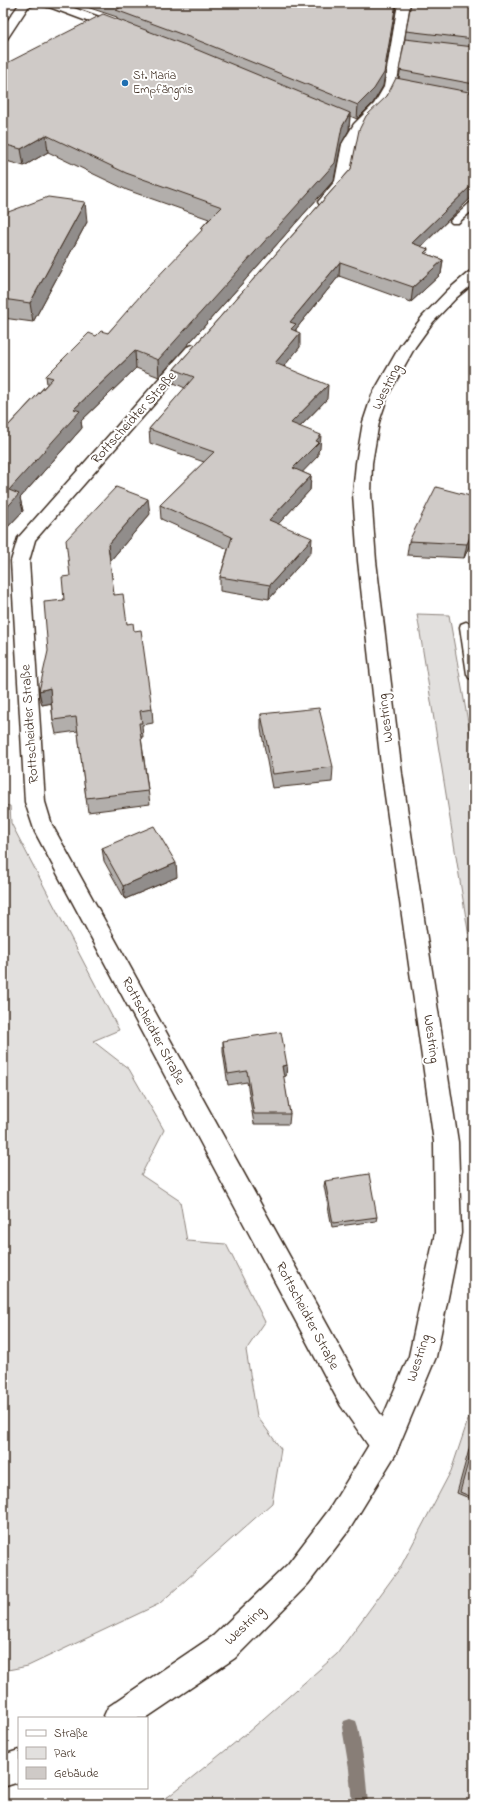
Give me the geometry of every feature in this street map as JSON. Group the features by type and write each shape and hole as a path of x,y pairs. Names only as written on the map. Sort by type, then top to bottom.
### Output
{"street":[{"path":"3,36 24,5 31,3"},
{"path":"44,3 56,5 130,33"},
{"path":"311,218 342,182 352,124 379,106 394,87 401,48 402,4"},
{"name":"Westring","path":"120,1717 224,1647 298,1574 339,1520 385,1445 422,1357 448,1233 446,1142 391,766 367,561 362,494 364,463 371,422 380,395 408,346 428,319 452,294 474,275"},
{"name":"Rottscheidter Straße","path":"206,336 27,538 20,561 35,802 42,826 347,1389 385,1445"},
{"path":"3,1770 18,1766"}],"lane":[{"path":"455,221 474,204"},
{"path":"466,626 474,674"}],"green space":[{"path":"417,614 449,615 474,756 474,968"},
{"path":"3,805 10,806 11,823 119,1030 93,1041 129,1069 164,1130 141,1175 180,1201 187,1241 226,1244 265,1322 246,1350 257,1416 281,1449 272,1503 159,1604 28,1666 3,1671"},
{"path":"474,1402 474,1804 154,1804 169,1796 247,1733 337,1654 400,1568 451,1471"}],"building":[{"path":"114,3 396,3 384,73 374,89 358,105 197,40 116,10 123,6"},
{"path":"411,3 474,3 474,39 406,31"},
{"path":"103,14 188,46 350,113 342,127 335,163 158,360 135,351 74,409 80,411 9,490 19,494 3,512 3,425 8,426 53,378 46,376 89,333 96,336 101,331 108,333 147,288 204,228 201,228 222,207 126,173 46,135 21,149 3,144 3,90 9,87 3,86 3,65"},
{"path":"405,39 474,47 474,84 399,70"},
{"path":"396,78 474,93 474,183 412,243 428,249 424,253 443,260 413,287 340,262 290,322 296,324 291,329 300,333 275,363 328,385 291,423 321,435 316,441 319,442 293,468 311,476 269,520 312,538 270,585 220,577 232,537 160,505 214,452 149,429 194,377 174,369 351,169 359,130 366,116 387,96"},
{"path":"48,197 85,202 30,303 3,299 3,214"},
{"path":"116,487 148,499 108,545 114,595 123,594 127,624 133,623 134,631 141,630 152,709 140,711 142,723 139,723 148,791 86,798 76,717 53,720 50,688 39,691 48,651 44,602 64,600 62,577 70,576 66,540"},
{"path":"436,487 474,497 474,528 467,544 409,541"},
{"path":"319,708 333,767 273,774 261,714"},
{"path":"154,826 176,863 123,886 102,848"},
{"path":"281,1032 287,1065 282,1066 290,1114 254,1114 247,1071 228,1074 223,1041"},
{"path":"369,1174 377,1217 333,1223 325,1181"},
{"path":"473,1444 474,1445 474,1498 460,1492"}],"waterway":[{"path":"350,1727 357,1769 360,1804"}],"place":[{"name":"St. Maria Empfängnis","path":"125,83"}]}
